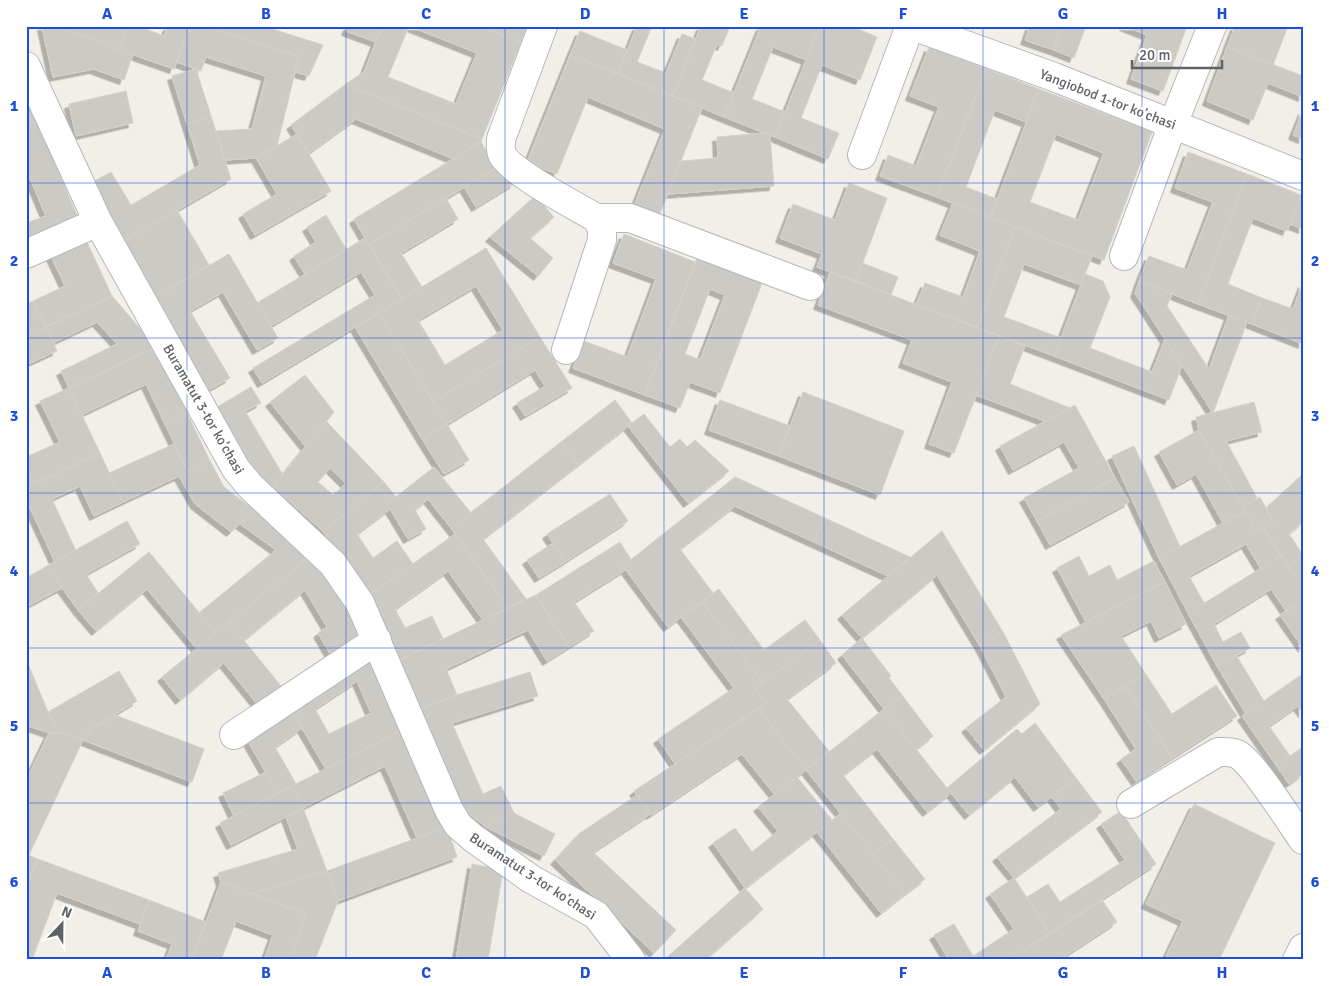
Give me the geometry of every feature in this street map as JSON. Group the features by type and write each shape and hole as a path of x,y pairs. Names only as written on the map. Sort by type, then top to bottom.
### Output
{"street":[{"path":"543,26 501,139 501,153 507,162 520,172 596,218 602,228 602,240 566,350"},
{"path":"862,155 912,26"},
{"name":"Yangiobod 1-tor koʼchasi","path":"912,26 1054,77 1303,176"},
{"path":"1124,256 1212,26"},
{"name":"Buramatut 3-tor koʼchasi","path":"26,66 98,222 236,469 250,486 333,564 360,603 449,810 458,825 473,838 531,878 596,915 631,960"},
{"path":"596,218 630,218 810,286"},
{"path":"26,254 98,222"},
{"path":"234,735 377,640"},
{"path":"1131,804 1218,752 1228,751 1238,755 1250,766 1303,840"}],"building":[{"path":"42,26 70,26 71,31 133,54 124,80 94,69 53,77"},
{"path":"70,26 128,26 120,50 71,31"},
{"path":"128,26 138,26 164,36 168,26 190,26 174,69 120,50"},
{"path":"190,26 204,26 299,56 277,146 256,158 225,160 216,131 252,129 266,76 206,57 201,71 177,62"},
{"path":"218,26 263,26 323,45 309,76 295,72 299,56 217,30"},
{"path":"348,26 382,26 376,42 346,31"},
{"path":"382,26 409,26 481,26 521,42 482,139 346,84 364,72","holes":["409,26 477,53 456,104 388,77"]},
{"path":"481,26 527,26 521,42"},
{"path":"637,26 652,26 637,62 666,73 682,34 696,39 673,96 618,74"},
{"path":"701,26 730,26 722,46 717,44 702,80 734,93 724,117 673,96"},
{"path":"761,26 820,26 807,60 773,47 752,99 785,112 775,137 724,117"},
{"path":"820,26 851,26 877,37 860,80 822,65 801,118 839,133 828,159 775,137"},
{"path":"1030,26 1062,26 1054,50 1025,40"},
{"path":"1062,26 1086,26 1074,58 1054,50"},
{"path":"1124,26 1179,26 1186,29 1163,91 1131,79 1147,35"},
{"path":"1235,26 1288,26 1273,65 1227,47"},
{"path":"580,31 627,50 618,74 570,55"},
{"path":"929,47 986,69 937,197 880,176 888,155 916,166 939,107 910,96"},
{"path":"1227,47 1303,76 1303,97 1268,83 1253,120 1207,101"},
{"path":"570,55 702,108 659,216 634,206 665,129 588,97 557,174 527,162"},
{"path":"196,69 211,116 187,124 172,76"},
{"path":"986,69 1039,89 1026,122 995,110 966,187 997,199 990,218 937,197"},
{"path":"346,84 482,139 481,142 454,159 356,119 309,153 291,125"},
{"path":"1039,89 1152,132 1104,260 990,218","holes":["1056,134 1104,153 1078,220 1030,202"]},
{"path":"26,90 37,121 26,125"},
{"path":"126,91 133,123 76,136 69,104"},
{"path":"1303,110 1303,139 1293,135"},
{"path":"211,116 231,179 121,243 87,185 111,172 131,205 200,165 187,124"},
{"path":"37,121 80,223 26,243 26,223 46,216 26,169 26,125"},
{"path":"765,133 770,135 774,186 668,194 681,161 718,158 717,137"},
{"path":"297,134 331,191 255,235 243,214 277,194 256,158"},
{"path":"481,142 496,168 369,245 354,219"},
{"path":"1188,152 1247,174 1198,304 1139,281 1149,256 1187,270 1213,202 1175,188"},
{"path":"503,164 515,183 476,207 464,187"},
{"path":"1247,174 1301,195 1287,231 1253,218 1228,284 1262,298 1252,324 1198,304"},
{"path":"849,183 887,198 856,281 817,267 822,254 780,238 793,204 835,220"},
{"path":"1301,195 1303,195 1303,229 1290,224"},
{"path":"535,196 554,217 530,238 553,258 538,276 490,237"},
{"path":"446,198 458,219 401,253 422,287 402,299 369,245"},
{"path":"953,203 1015,227 977,327 916,305 925,283 963,297 980,251 940,235"},
{"path":"177,210 209,265 153,298 121,243"},
{"path":"326,215 346,249 305,274 294,256 316,242 307,227"},
{"path":"1015,227 1092,256 1081,285 1024,264 1004,317 1061,338 1054,356 977,327"},
{"path":"624,234 695,262 645,395 573,368 584,341 627,357 656,279 613,263"},
{"path":"85,238 112,296 46,327 33,301 65,286 50,254"},
{"path":"365,238 402,299 262,383 253,368 375,295 361,272 271,326 257,303"},
{"path":"486,248 540,337 433,402 379,313","holes":["476,286 503,330 445,365 418,320"]},
{"path":"229,254 278,338 257,350 223,292 190,311 230,378 207,391 153,298"},
{"path":"697,258 762,283 720,393 690,382 680,408 645,395","holes":["710,289 725,295 700,360 685,354"]},
{"path":"862,263 898,277 891,295 856,281"},
{"path":"830,272 999,336 954,453 929,444 952,382 903,363 912,340 818,305"},
{"path":"1085,274 1103,281 1110,297 1090,348 1152,372 1165,339 1182,365 1169,400 1054,356"},
{"path":"1139,281 1172,294 1167,306 1209,369 1229,315 1247,322 1213,413 1135,293"},
{"path":"1303,283 1303,344 1252,324 1262,298 1293,309"},
{"path":"112,296 156,347 69,388 61,371 117,344 97,322 53,343 46,327"},
{"path":"33,301 46,327 26,336 26,304"},
{"path":"379,313 447,424 422,439 355,327"},
{"path":"46,327 57,351 26,365 26,336"},
{"path":"999,336 1025,346 1010,384 1070,408 1045,421 976,395"},
{"path":"540,337 572,388 525,416 517,403 545,386 535,370 447,424 433,402"},
{"path":"156,347 187,413 165,424 146,384 81,415 69,388"},
{"path":"305,375 334,412 306,447 270,402"},
{"path":"251,387 261,403 245,411 283,475 273,487 257,474 217,407"},
{"path":"69,388 100,453 35,484 26,466 26,457 60,442 40,401"},
{"path":"803,392 904,431 880,495 779,456"},
{"path":"615,400 632,423 578,465 561,442"},
{"path":"720,400 790,426 779,456 709,430"},
{"path":"1254,402 1262,432 1226,441 1257,498 1242,507 1199,430 1196,417"},
{"path":"1075,405 1115,478 1037,521 1024,498 1079,468 1064,442 1013,470 1000,446"},
{"path":"187,413 210,461 188,472 165,424"},
{"path":"644,414 670,447 680,439 687,447 695,440 729,471 688,503 628,426"},
{"path":"326,421 384,482 323,531 273,487","holes":["330,468 346,484 333,495 318,482"]},
{"path":"447,424 469,460 444,474 422,439"},
{"path":"1199,430 1245,511 1223,523 1196,474 1177,485 1159,452"},
{"path":"561,442 578,465 483,539 526,599 508,608 451,528"},
{"path":"174,444 188,472 123,502 109,473"},
{"path":"1134,446 1180,547 1159,558 1112,456"},
{"path":"100,453 123,502 94,516 80,486 52,499 76,551 55,562 26,499 26,488"},
{"path":"210,461 224,487 254,510 231,532 195,504 179,476"},
{"path":"26,466 35,484 26,488"},
{"path":"434,467 471,513 451,528 428,499 415,510 426,529 408,539 387,504"},
{"path":"1303,474 1303,522 1289,534 1303,555 1289,568 1263,527 1273,522 1266,508"},
{"path":"735,477 825,518 814,542 735,506 680,549 713,593 668,627 623,566"},
{"path":"1115,478 1129,502 1050,545 1037,521"},
{"path":"384,482 396,497 387,504 390,509 357,534 373,558 397,541 413,564 366,597 323,531"},
{"path":"610,494 628,521 565,562 547,534"},
{"path":"1260,497 1273,522 1256,531 1242,507"},
{"path":"254,510 313,554 216,633 199,613 276,550 240,524"},
{"path":"1245,511 1256,531 1263,527 1281,556 1261,569 1246,544 1189,576 1204,603 1188,613 1159,558"},
{"path":"825,518 910,557 888,576 814,542"},
{"path":"127,521 140,544 86,574 98,593 78,610 62,588 49,565"},
{"path":"942,531 1003,632 980,646 937,575 862,638 842,615"},
{"path":"455,534 508,608 483,620 448,571 395,609 405,628 432,616 443,639 397,661 366,597"},
{"path":"620,542 631,560 623,566 625,570 574,602 594,631 569,647 536,595"},
{"path":"553,543 565,562 539,578 527,560"},
{"path":"149,552 216,633 197,649 147,589 96,631 78,610"},
{"path":"313,554 364,640 333,659 318,633 327,627 305,590 244,640 229,622"},
{"path":"1303,555 1303,588 1289,568"},
{"path":"1079,556 1089,576 1110,565 1117,580 1154,561 1165,582 1086,622 1057,568"},
{"path":"1281,556 1303,588 1303,600 1286,611 1271,589 1214,624 1223,642 1241,632 1250,648 1217,666 1188,613"},
{"path":"49,565 62,588 26,607 26,578"},
{"path":"1165,582 1186,624 1159,638 1151,621 1121,636 1145,673 1104,699 1061,635"},
{"path":"719,589 764,650 805,620 820,640 763,683 702,602"},
{"path":"536,595 569,647 547,661 528,630 446,669 457,695 418,710 397,661"},
{"path":"1303,600 1303,648 1280,615"},
{"path":"702,602 763,683 755,688 766,703 675,764 658,739 734,688 681,617"},
{"path":"229,622 281,686 258,705 224,663 180,700 162,677"},
{"path":"1003,632 1040,704 984,750 966,728 1006,697 980,646"},
{"path":"862,638 891,676 889,678 902,695 884,709 842,655"},
{"path":"820,640 836,663 787,699 829,751 806,770 758,709 766,703 755,688"},
{"path":"370,653 404,729 326,769 289,706","holes":["357,681 371,713 329,734 315,709"]},
{"path":"1236,655 1264,701 1246,714 1217,666"},
{"path":"26,659 48,712 60,733 49,733 26,725"},
{"path":"119,671 137,701 91,729 83,740 60,733 48,712"},
{"path":"530,672 538,696 452,723 483,794 501,786 514,813 486,827 458,805 418,710 457,695"},
{"path":"1145,673 1172,714 1216,685 1237,716 1172,758 1125,686"},
{"path":"1301,675 1303,678 1303,713 1298,706 1269,726 1290,756 1276,765 1242,716"},
{"path":"1125,686 1172,758 1136,781 1121,759 1136,749 1104,699"},
{"path":"902,695 933,736 916,749 884,709"},
{"path":"289,706 302,728 275,747 296,784 278,794 245,736"},
{"path":"758,709 806,770 775,795 742,754 651,815 634,791"},
{"path":"884,709 951,793 927,812 877,749 843,775 893,839 873,854 806,770"},
{"path":"115,715 204,749 192,782 83,740 91,729"},
{"path":"1035,723 1076,778 1038,807 1015,777 969,815 947,788 1017,729 1022,734"},
{"path":"404,729 447,827 417,838 385,766 303,808 292,786"},
{"path":"49,733 60,733 83,740 29,855 26,854 26,781"},
{"path":"1303,747 1303,774 1289,784 1276,765"},
{"path":"266,772 278,794 234,816 223,793"},
{"path":"797,777 832,820 745,888 713,843 735,828 752,852 778,831 758,807"},
{"path":"1076,778 1102,812 1014,878 997,857 1061,809 1052,797"},
{"path":"292,786 303,808 231,845 220,823"},
{"path":"637,795 650,814 593,852 676,930 654,953 555,860 580,833"},
{"path":"1194,804 1275,843 1219,960 1175,960 1166,956 1183,921 1146,904"},
{"path":"303,808 327,871 252,894 221,882 218,873 298,849 286,817"},
{"path":"1121,811 1156,864 1050,933 1027,897 1048,884 1060,902 1125,860 1101,824"},
{"path":"514,813 555,834 544,856 486,827"},
{"path":"841,813 905,894 881,913 817,832"},
{"path":"447,827 457,857 338,901 327,871"},
{"path":"893,839 925,879 905,894 873,854"},
{"path":"26,854 38,859 26,889"},
{"path":"38,859 149,900 140,924 57,893 32,960 26,960 26,889"},
{"path":"472,864 503,870 488,960 456,960"},
{"path":"327,871 338,901 315,960 289,960 306,914 252,894"},
{"path":"1014,878 1050,933 1010,960 949,960 934,935 954,924 973,956 1014,929 990,894"},
{"path":"221,882 306,914 289,960 264,960 273,935 236,921 221,960 192,960"},
{"path":"745,888 763,909 705,960 664,960"},
{"path":"149,900 206,922 192,960 166,960 172,944 138,931"},
{"path":"1102,900 1117,922 1059,960 1010,960"}]}
